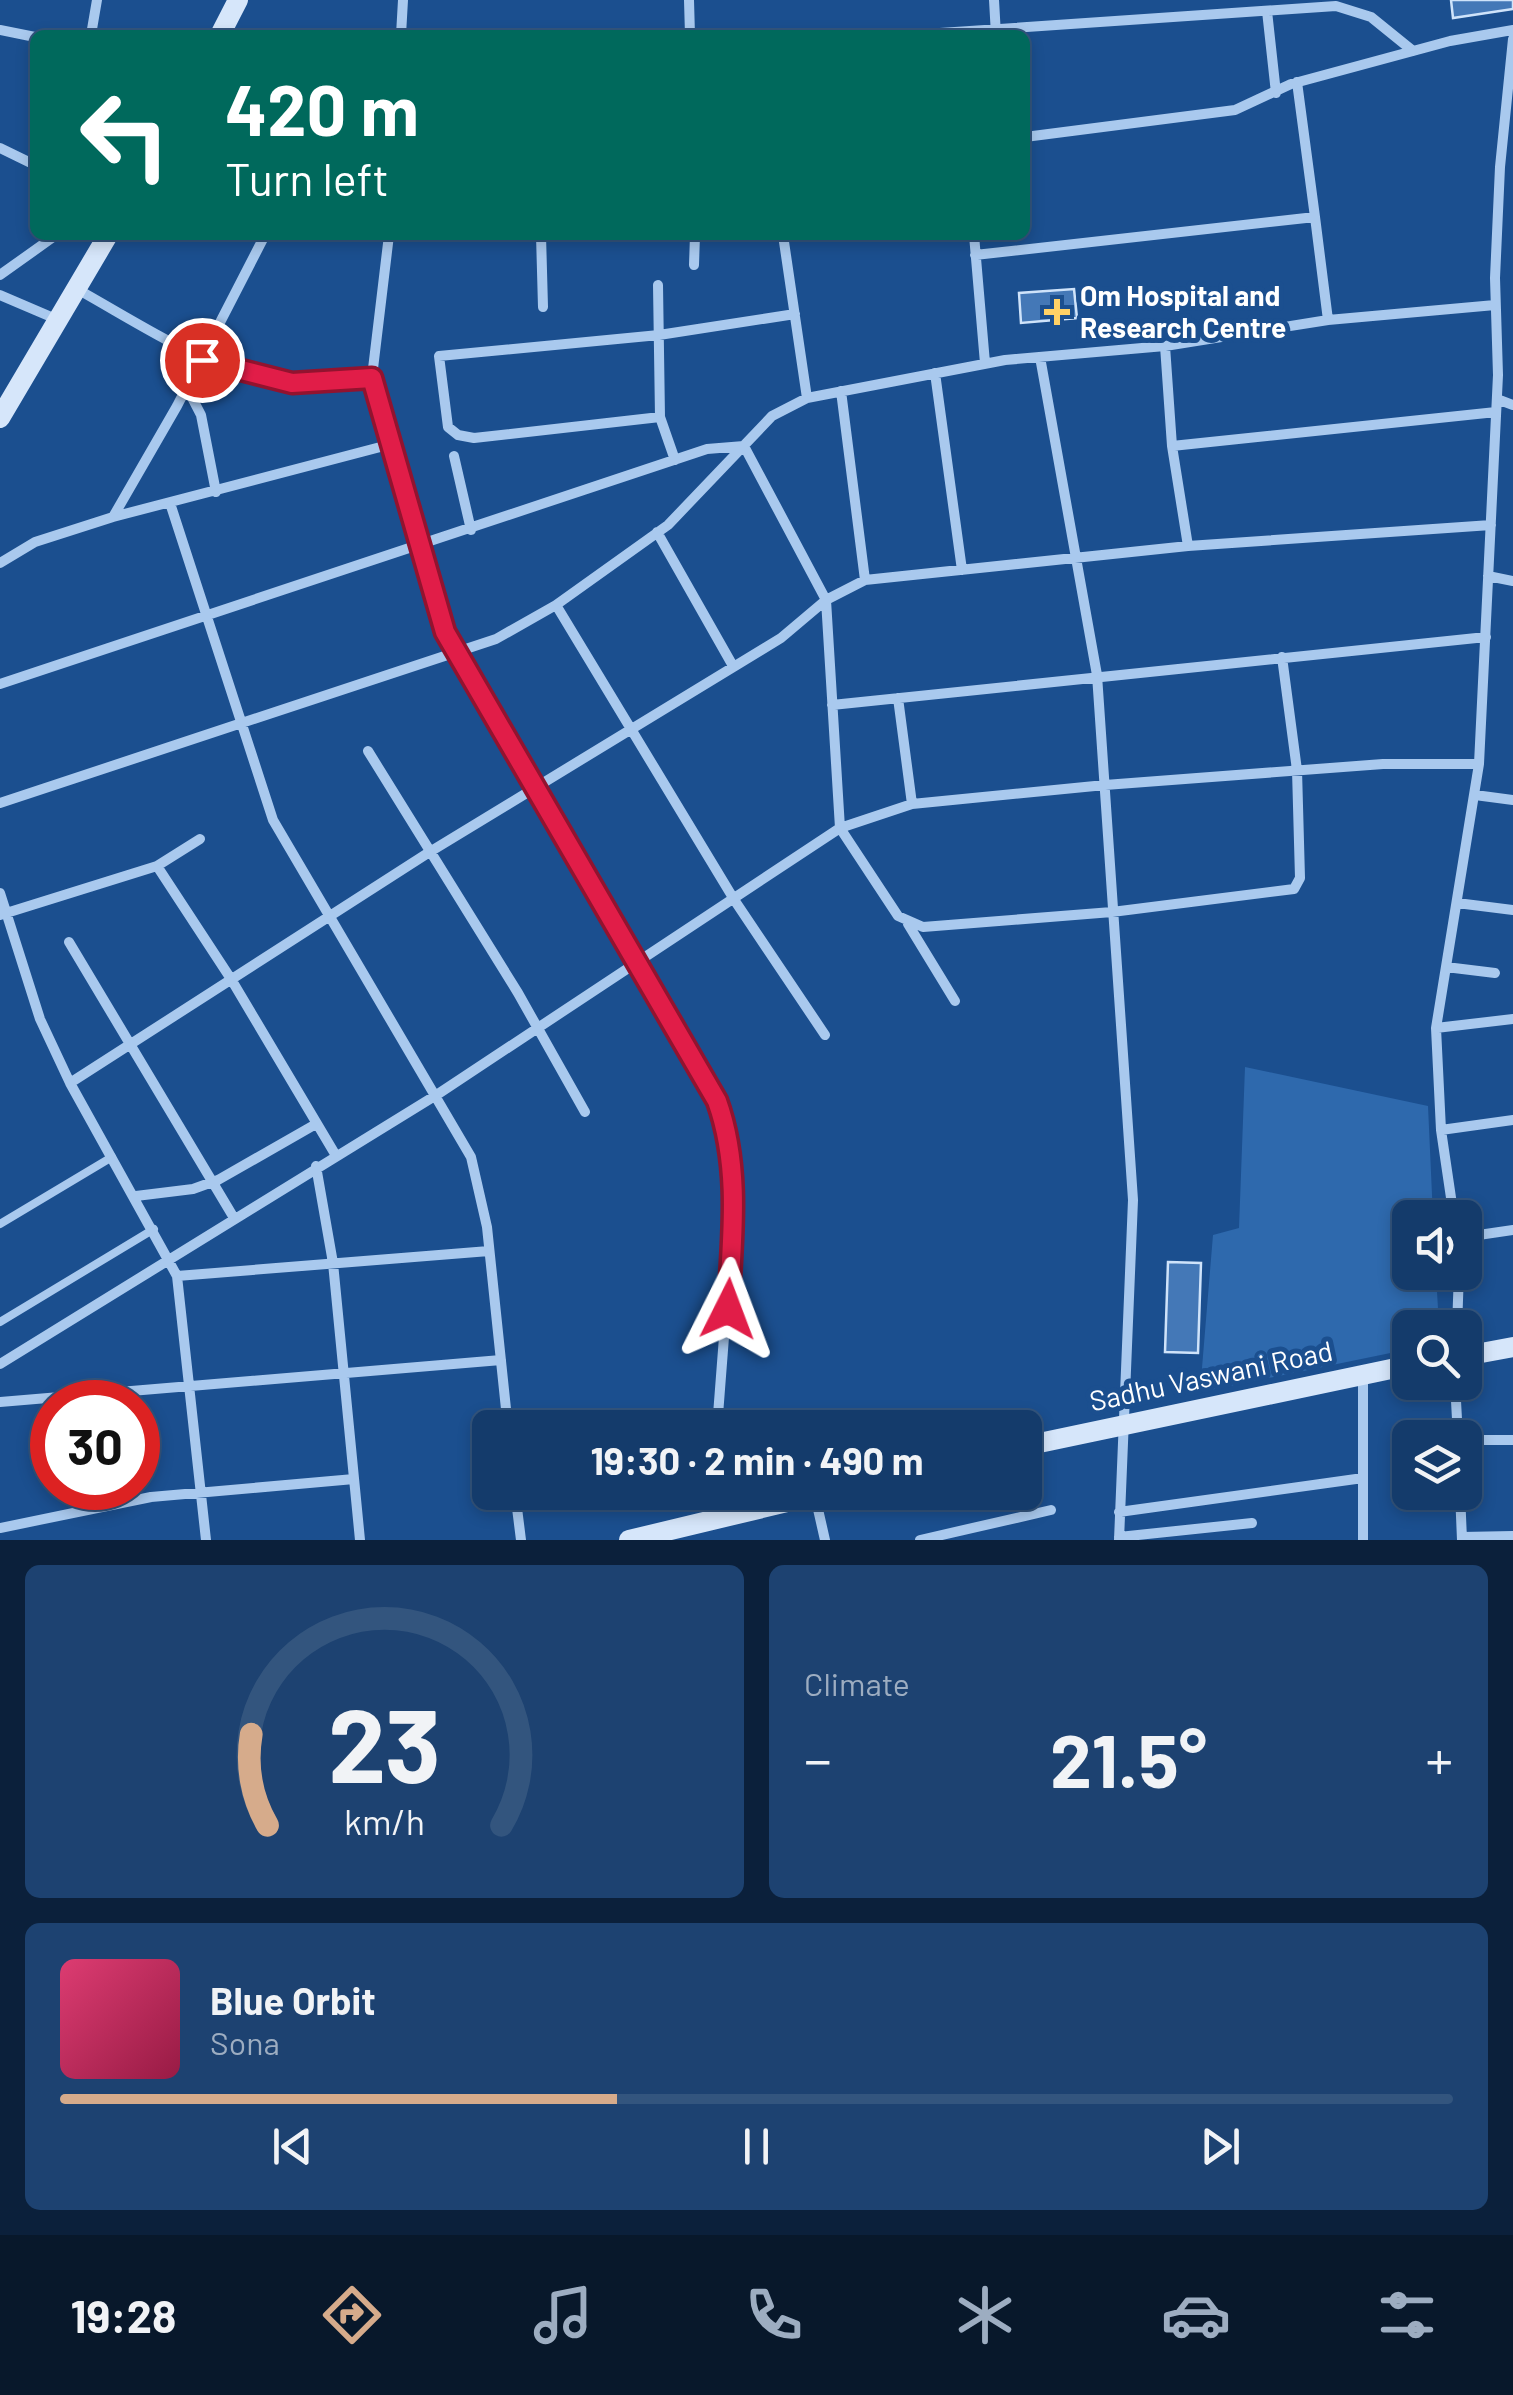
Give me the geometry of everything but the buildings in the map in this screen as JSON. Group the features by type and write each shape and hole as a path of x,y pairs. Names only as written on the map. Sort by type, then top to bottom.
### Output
{"street":[{"path":"91,30 97,0"},
{"path":"223,30 238,0"},
{"path":"401,30 403,0"},
{"path":"689,0 690,30"},
{"path":"994,0 996,30"},
{"path":"1010,30 1336,6 1370,17 1413,51"},
{"path":"1267,11 1276,94"},
{"path":"0,30 30,35"},
{"path":"1030,136 1236,110 1297,82 1513,30"},
{"path":"1451,1200 1441,1130 1436,1028 1478,764 1497,399 1495,304 1500,167 1513,39"},
{"path":"1297,82 1328,320"},
{"path":"0,148 30,163"},
{"path":"1500,167 1513,167"},
{"path":"975,255 1314,218"},
{"path":"0,275 49,240"},
{"path":"0,418 105,240"},
{"path":"113,517 187,388 262,240"},
{"path":"389,240 386,295 372,378 418,548 456,654 533,790 641,964 717,1101 728,1132 732,1234 718,1410"},
{"path":"540,240 543,307"},
{"path":"694,264 695,240"},
{"path":"784,240 807,398"},
{"path":"974,240 985,364"},
{"path":"658,285 660,417 675,460"},
{"path":"77,289 202,360 292,383 372,378"},
{"path":"0,295 56,319"},
{"path":"0,803 496,639 556,605 657,532 772,416 807,398 1040,356 1165,346 1328,320 1495,304"},
{"path":"660,417 474,438 458,435 448,427 439,356 659,335 795,314"},
{"path":"1498,339 1513,338"},
{"path":"1165,346 1172,446 1188,546"},
{"path":"1040,356 1098,675 1133,1200 1119,1538 1252,1523"},
{"path":"936,373 962,570"},
{"path":"187,388 201,415 216,492"},
{"path":"841,391 865,580"},
{"path":"1497,399 1513,405"},
{"path":"1172,446 1496,412"},
{"path":"0,563 35,542 113,517 388,445"},
{"path":"0,684 706,449 744,446"},
{"path":"744,446 826,600 840,828 898,916 908,924 954,1001"},
{"path":"454,456 471,530"},
{"path":"170,503 273,820 438,1094 471,1157 489,1252 506,1410"},
{"path":"70,1083 428,854 781,638 826,600 865,580 1188,546 1490,525"},
{"path":"657,532 734,666"},
{"path":"1488,576 1513,581"},
{"path":"556,605 735,901 825,1034"},
{"path":"832,705 1486,637"},
{"path":"908,924 923,927 1112,912 1294,889 1300,878 1296,770 1282,657"},
{"path":"898,698 912,804"},
{"path":"368,751 585,1112"},
{"path":"0,1364 438,1094 641,964 840,828 912,804 1296,770 1382,764 1478,764"},
{"path":"1475,795 1513,800"},
{"path":"4,914 157,866 200,839"},
{"path":"157,866 232,979 335,1154"},
{"path":"0,894 40,1019 70,1083 114,1156 177,1276 206,1540"},
{"path":"1457,903 1513,910"},
{"path":"69,942 234,1218"},
{"path":"1446,967 1495,973"},
{"path":"1436,1028 1513,1019"},
{"path":"1441,1130 1513,1120"},
{"path":"136,1196 213,1182 316,1124"},
{"path":"316,1166 333,1263 360,1540"},
{"path":"1482,1235 1513,1230"},
{"path":"177,1276 489,1252"},
{"path":"1482,1353 1513,1347"},
{"path":"0,1402 69,1394 191,1389 501,1360"},
{"name":"Sadhu Vaswani Road","path":"1042,1442 1392,1368"},
{"path":"1362,1540 1364,1372"},
{"path":"1482,1440 1513,1440"},
{"path":"1119,1512 1363,1478"},
{"path":"0,1528 151,1497 354,1479"},
{"path":"518,1510 520,1540"},
{"path":"716,1510 716,1519"},
{"path":"628,1540 754,1510"},
{"path":"823,1510 825,1540"},
{"path":"920,1540 1051,1510"},
{"path":"1461,1510 1462,1538 1513,1536"}],"lane":[{"path":"0,1224 114,1156"},
{"path":"0,1322 154,1229"}],"shaded area":[{"path":"1245,1067 1428,1106 1432,1200 1392,1200 1392,1290 1437,1290 1438,1310 1392,1310 1392,1353 1200,1392 1213,1235 1239,1228"}],"place":[{"name":"Om Hospital and Research Centre","path":"1057,312"}],"route":[{"path":"202,360 267,380 292,383 372,378 388,445 445,632 475,690 641,964 717,1101 728,1132 732,1168 728,1309"}]}
